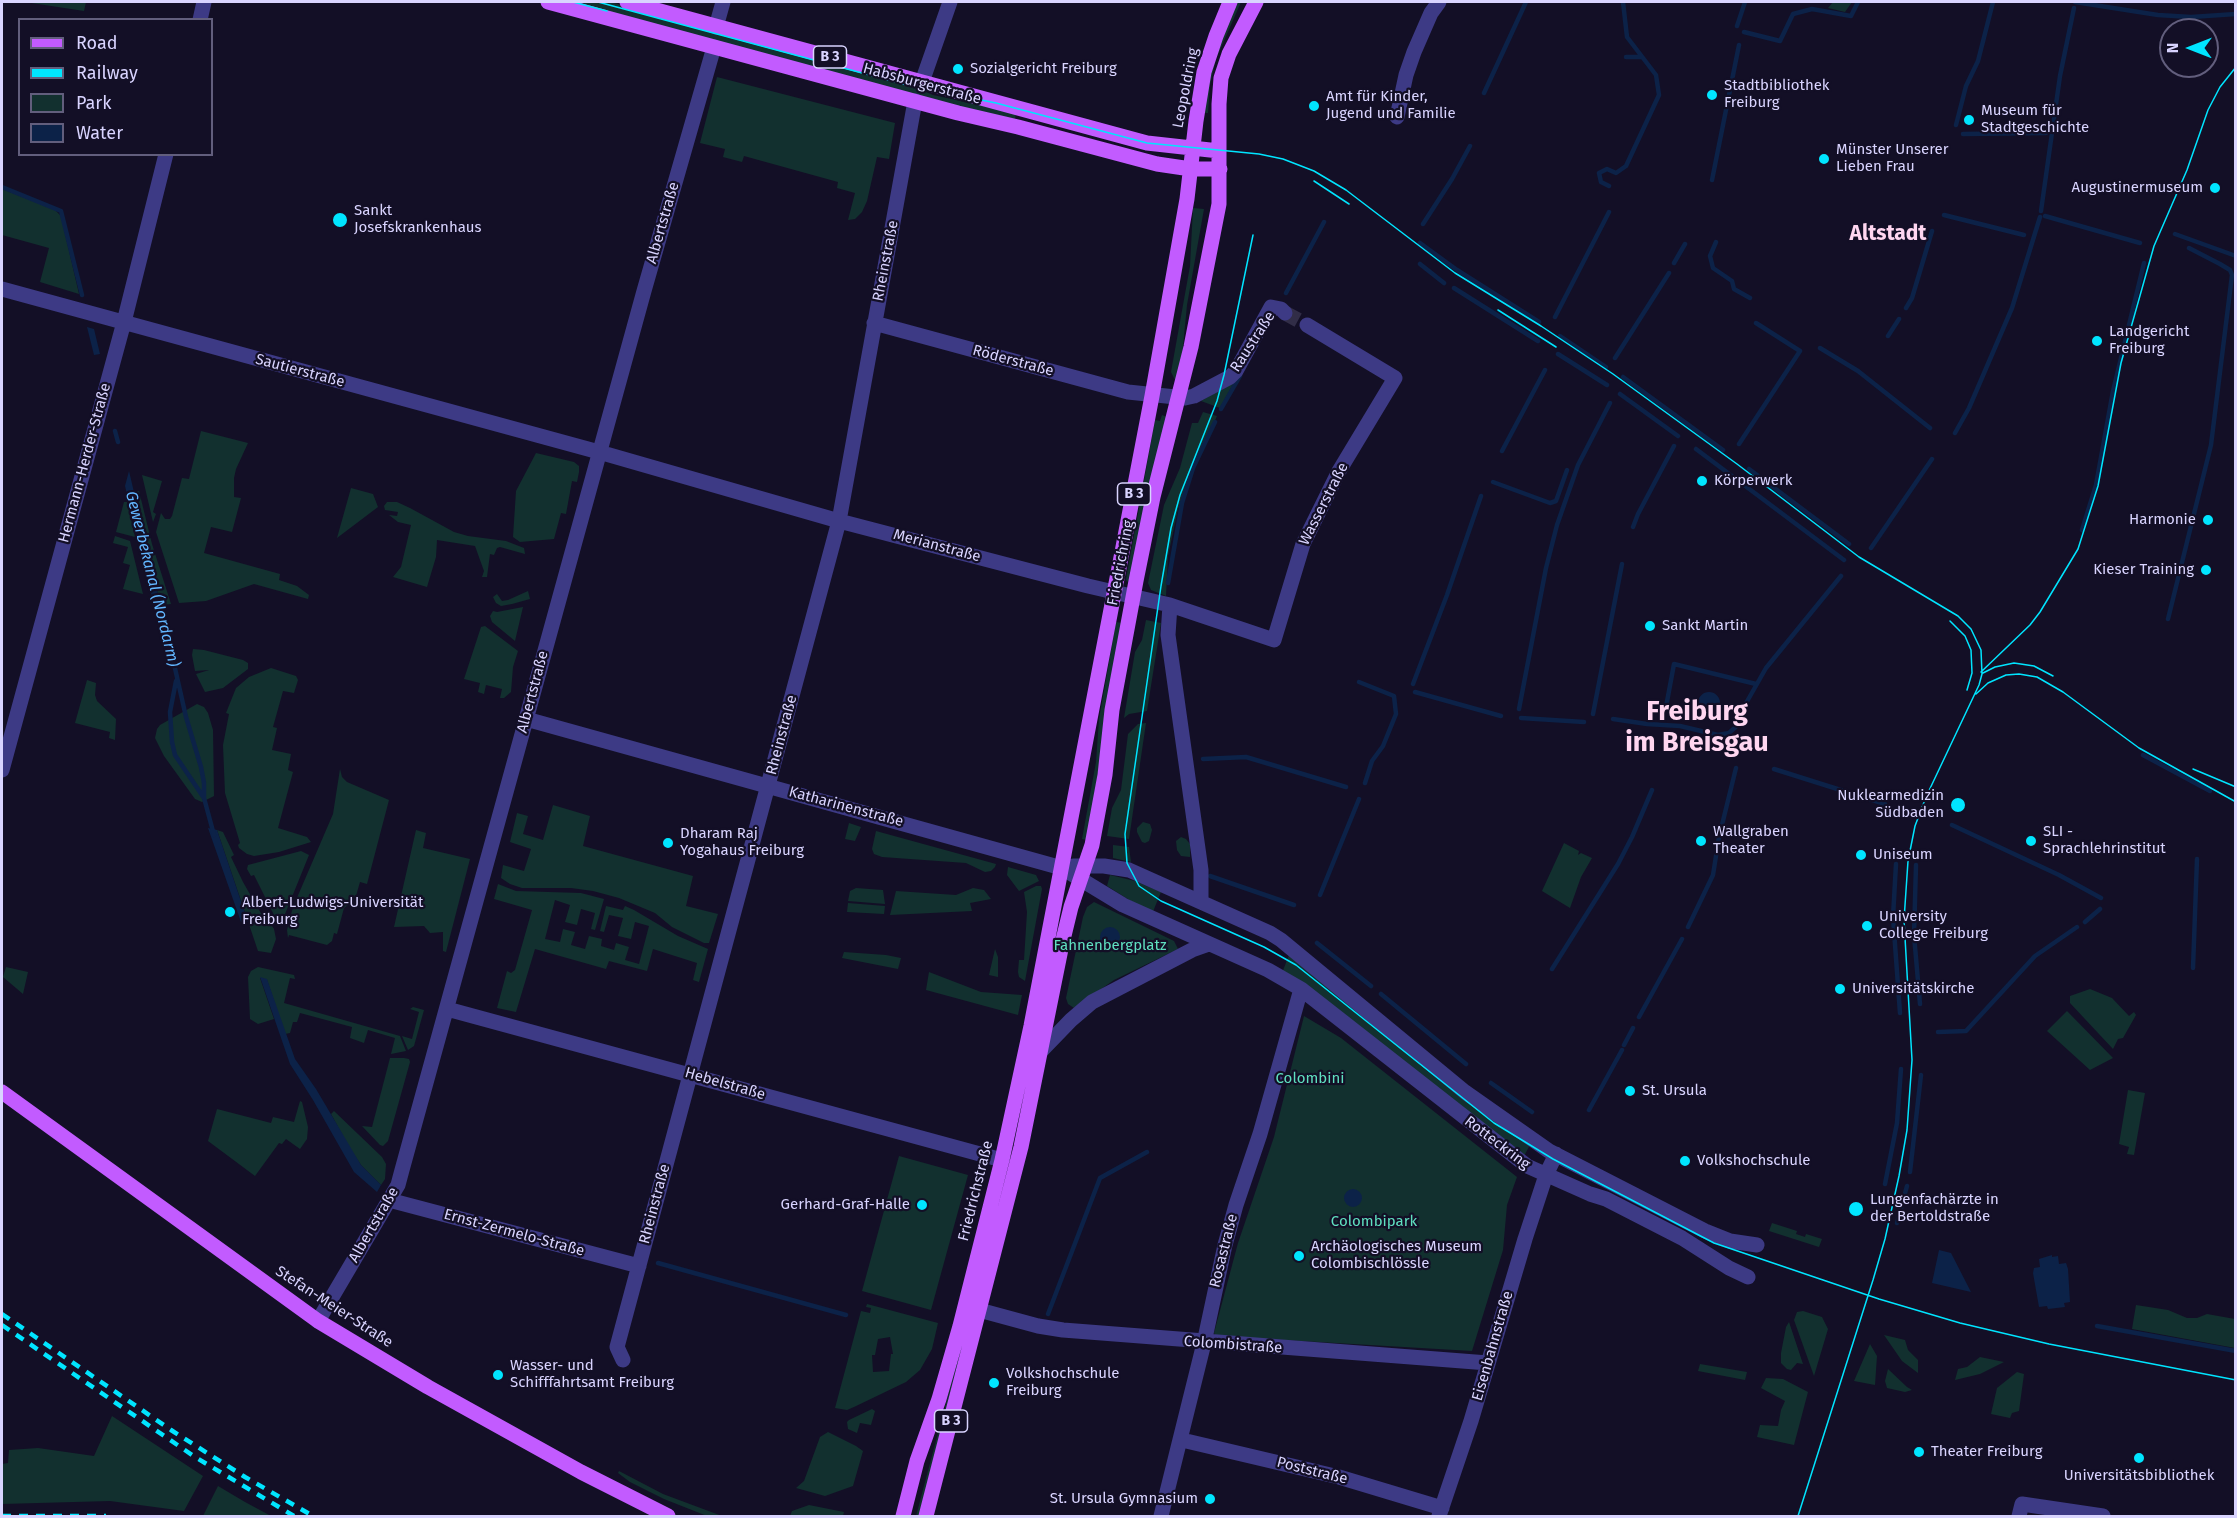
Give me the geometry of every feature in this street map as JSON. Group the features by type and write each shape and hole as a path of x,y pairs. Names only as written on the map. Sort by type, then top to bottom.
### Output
{"main road":[{"name":"Habsburgerstraße","path":"548,2 1157,164 1191,169 1220,169"},
{"name":"Habsburgerstraße","path":"627,2 1147,143 1220,150"},
{"name":"Leopoldring","path":"1193,149 1207,62 1230,2"},
{"path":"1220,150 1218,104 1221,78 1229,54 1256,2"},
{"name":"Friedrichring","path":"1062,868 1152,396 1187,200 1193,149"},
{"name":"Friedrichring","path":"1083,871 1092,845 1100,807 1112,710 1153,497 1191,347 1219,204 1220,150"},
{"name":"Friedrichstraße","path":"903,1516 960,1326 1002,1160 1062,868"},
{"name":"B 3","path":"926,1516 1021,1147 1062,944 1083,871"},
{"name":"Stefan-Meier-Straße","path":"2,1092 318,1321 428,1387 581,1472 668,1516"}],"street":[{"path":"200,18 204,2"},
{"path":"716,27 723,2"},
{"path":"922,82 950,2"},
{"path":"1397,117 1406,75 1414,52 1431,13 1439,2"},
{"name":"Albertstraße","path":"318,1321 398,1185 599,452 714,47"},
{"name":"Rheinstraße","path":"623,1360 617,1347 840,520 915,101"},
{"name":"Hermann-Herder-Straße","path":"2,770 124,322 166,156"},
{"name":"Sautierstraße","path":"2,289 599,452"},
{"name":"Raustraße","path":"1152,396 1194,396 1230,377 1236,371 1271,307 1281,309 1285,313"},
{"name":"Röderstraße","path":"874,322 1128,392 1152,396"},
{"name":"Wasserstraße","path":"1274,640 1303,544 1339,471 1395,378 1307,325"},
{"name":"Merianstraße","path":"599,452 840,520 1170,605 1274,640"},
{"path":"1062,868 1083,871 1119,867 1201,902 1202,886 1168,635 1170,605"},
{"name":"Katharinenstraße","path":"526,719 1062,868"},
{"path":"1083,871 1123,904 1268,970 1301,989"},
{"name":"Rotteckring","path":"1201,902 1281,940 1465,1092 1556,1154 1705,1231 1730,1241 1757,1245"},
{"path":"1042,1050 1092,1002 1172,960 1209,944"},
{"name":"Rotteckring","path":"1301,989 1521,1162 1546,1175 1606,1199 1682,1238 1729,1268 1748,1276"},
{"name":"Rosastraße","path":"1161,1516 1182,1440 1215,1286 1236,1205 1260,1134 1301,989"},
{"name":"Hebelstraße","path":"447,1009 1002,1160"},
{"name":"Eisenbahnstraße","path":"1440,1512 1546,1175 1556,1154"},
{"name":"Ernst-Zermelo-Straße","path":"389,1200 639,1266"},
{"name":"Colombistraße","path":"980,1310 1038,1326 1063,1330 1204,1343 1488,1363"},
{"name":"Poststraße","path":"1182,1440 1339,1477 1440,1512"},
{"path":"2020,1510 2103,1516"}],"green space":[{"path":"25,2 86,2 84,11"},
{"path":"561,2 610,2 898,80 933,95 1016,113 1015,119 968,109"},
{"path":"1237,2 1241,2 1216,59 1210,85 1208,113 1202,113 1211,66"},
{"path":"1833,2 1852,2 1845,12 1828,8"},
{"path":"717,77 895,123 889,159 877,157 867,201 862,212 855,219 848,220 855,193 837,188 838,182 744,156 742,162 723,157 725,149 700,143"},
{"path":"2,189 54,209 61,216 79,294 40,282 49,248 2,235"},
{"path":"1193,208 1204,209 1187,305 1182,357 1176,382 1171,372 1190,266"},
{"path":"1235,381 1220,408 1201,401"},
{"path":"1203,412 1217,416 1178,509 1168,556 1166,596 1151,590 1148,583 1164,505 1180,468 1192,423 1198,423"},
{"path":"1162,415 1167,417 1130,579 1127,582 1155,420 1160,421"},
{"path":"201,431 248,443 234,478 234,497 241,498 232,532 211,527 204,553 280,574 279,580 297,586 309,595 308,599 254,584 206,601 179,603 156,532 161,513 165,519 170,519 172,516 182,478 189,479"},
{"path":"536,453 574,462 579,466 579,472 577,482 572,481 566,514 561,513 554,539 520,542 513,537 516,491"},
{"path":"142,475 162,481 153,512 156,514 153,522"},
{"path":"351,488 373,494 378,507 337,538"},
{"path":"139,491 152,544 171,604 161,605 133,492"},
{"path":"124,502 127,502 135,537 116,532"},
{"path":"387,502 397,502 454,532 506,541 524,548 525,554 497,548 494,555 490,554 487,577 482,577 484,571 475,546 437,540 436,557 427,587 393,577 401,567 411,525 398,522 389,515 397,516 398,512 385,510 384,506"},
{"path":"115,536 130,541 143,594 123,589 130,565 123,563 128,547 113,543"},
{"path":"528,591 530,599 501,606 493,597 497,594 502,601 508,600"},
{"path":"523,607 515,641 492,622 490,616 493,611"},
{"path":"1146,620 1161,623 1147,711 1129,714 1124,718 1135,652 1142,640"},
{"path":"1116,622 1122,623 1087,840 1082,839 1096,762 1099,719"},
{"path":"485,626 518,651 513,667 511,692 504,698 500,698 502,689 486,685 484,694 478,692 480,683 464,679 481,627"},
{"path":"193,649 243,660 248,663 248,669 223,688 205,692 196,674 209,670 195,671"},
{"path":"271,668 296,676 298,680 294,693 283,691 273,727 277,728 272,750 291,754 288,770 293,772 278,828 307,837 311,842 279,852 254,856 247,854 238,845 240,843 225,793 223,745 229,714 226,713 236,688 249,677"},
{"path":"87,680 96,683 97,701 116,719 115,740 109,738 110,732 75,723"},
{"path":"197,704 204,707 208,713 213,730 214,796 202,802 195,799 164,756 155,738 160,725"},
{"path":"1146,723 1129,839 1107,836 1112,808 1121,790 1128,734 1138,724"},
{"path":"340,769 342,777 347,782 389,800 367,884 360,882 353,906 348,905 344,908 337,934 334,933 332,941 327,945 289,935 288,938 287,930 293,907 333,814"},
{"path":"553,805 590,816 583,846 693,876 686,906 718,914 709,943 704,943 672,927 655,913 619,898 571,888 522,888 501,878 503,865 524,871 531,849 510,842 517,813 528,816 523,834 543,840"},
{"path":"1143,822 1150,824 1152,830 1149,841 1145,843 1142,842 1137,832 1137,828"},
{"path":"849,823 861,827 855,841 845,839"},
{"path":"217,830 223,832 234,855 231,857 243,882 267,924 270,923 274,929 276,939 271,953 258,951"},
{"path":"416,830 426,833 423,848 470,859 446,952 443,951 443,932 430,933 424,926 394,927"},
{"path":"876,831 996,864 991,871 985,872 966,863 882,857 874,854 872,849"},
{"path":"1181,837 1190,844 1190,857 1181,856 1177,850 1176,841"},
{"path":"1564,843 1579,851 1578,855 1581,853 1592,858 1581,877 1570,908 1542,891"},
{"path":"1113,845 1129,847 1131,862 1113,858"},
{"path":"301,851 309,855 281,924 278,923 254,875 251,876 247,869 248,865"},
{"path":"1008,867 1036,875 1039,881 1019,891 1007,875"},
{"path":"1110,875 1135,881 1161,892 1152,914 1107,886"},
{"path":"498,884 516,891 581,893 604,899 595,930 591,929 595,913 581,909 577,925 565,922 570,905 555,900 545,939 560,942 563,929 575,932 571,945 585,949 589,936 602,939 601,946 614,950 616,943 629,947 625,960 639,964 649,926 635,922 631,939 618,936 623,918 609,915 604,932 600,931 606,906 623,910 625,906 634,910 678,936 708,949 699,982 693,980 697,963 653,949 647,971 609,961 606,969 535,949 516,1012 497,1008 507,971 511,973 515,970 532,910 494,899"},
{"path":"1041,886 1042,889 1025,981 1019,977 1018,972 1019,960 1024,960 1027,912 1024,892"},
{"path":"856,888 883,890 885,904 848,901 850,891"},
{"path":"973,888 984,890 991,899 970,903 972,911 890,915 896,891 956,895"},
{"name":"Fahnenbergplatz","path":"1094,902 1174,941 1178,949 1114,980 1074,1008 1068,1004 1066,998 1083,917 1087,907"},
{"path":"848,903 885,906 884,914 847,912"},
{"path":"995,949 998,957 998,977 989,975"},
{"path":"844,952 901,958 898,969 842,958"},
{"path":"1289,955 1531,1143 1523,1158 1282,973"},
{"path":"6,967 28,972 23,994 3,977"},
{"path":"258,967 294,975 295,979 290,978 284,1003 400,1036 406,1051 391,1054 395,1038 368,1030 364,1043 350,1038 352,1027 300,1013 297,1022 293,1022 290,1033 285,1034 267,980 260,978 274,1019 258,1024 250,1019 248,977 251,971"},
{"path":"929,972 981,992 1022,995 1018,1015 926,990"},
{"path":"2090,989 2112,998 2129,1016 2134,1012 2136,1015 2123,1038 2118,1039 2113,1049 2070,1003 2070,996"},
{"path":"413,1007 424,1010 414,1046 408,1050 402,1036 412,1039 419,1012 410,1009"},
{"path":"2067,1011 2113,1058 2090,1070 2047,1031"},
{"name":"Colombipark","path":"1304,1016 1341,1038 1517,1177 1507,1205 1503,1250 1472,1351 1216,1336 1214,1333 1238,1243 1274,1137"},
{"path":"390,1058 409,1059 410,1062 388,1141 383,1146 362,1126 372,1127"},
{"path":"2128,1090 2145,1093 2134,1155 2127,1154 2129,1147 2119,1144"},
{"path":"300,1101 308,1127 307,1139 300,1149 286,1139 282,1144 279,1143 255,1176 208,1141 217,1109 271,1123 273,1117 294,1122"},
{"path":"334,1111 382,1157 386,1164 385,1179 381,1185 361,1165 349,1147 331,1114"},
{"name":"Gerhard-Graf-Halle","path":"899,1156 968,1175 931,1310 862,1291"},
{"path":"1772,1223 1797,1231 1796,1234 1805,1237 1806,1234 1822,1239 1819,1247 1769,1231"},
{"path":"986,1253 919,1516 916,1516 933,1452"},
{"path":"867,1304 938,1323 932,1349 920,1370 906,1382 847,1410 835,1408 861,1311 870,1313 871,1308 866,1307","holes":["890,1337 893,1354 891,1354 889,1371 873,1372 872,1355 875,1355 878,1339"]},
{"path":"2136,1305 2168,1310 2187,1318 2197,1318 2207,1314 2235,1319 2235,1348 2132,1329"},
{"path":"1803,1311 1822,1317 1828,1329 1814,1376 1794,1320 1797,1312"},
{"path":"1789,1322 1803,1364 1797,1363 1791,1370 1781,1363 1786,1327"},
{"path":"1884,1335 1905,1340 1908,1350 1918,1360 1918,1373 1902,1361"},
{"path":"1870,1344 1877,1356 1875,1385 1854,1381"},
{"path":"1980,1357 2004,1362 1980,1374 1955,1380 1958,1369 1967,1367"},
{"path":"1700,1364 1747,1372 1745,1380 1698,1371"},
{"path":"1888,1369 1912,1390 1905,1392 1887,1388 1885,1381"},
{"path":"2017,1372 2024,1374 2019,1411 2012,1413 2010,1418 1991,1414 1997,1388"},
{"path":"1766,1378 1783,1379 1808,1392 1794,1445 1757,1437 1760,1425 1778,1426 1785,1401 1761,1388"},
{"path":"872,1409 875,1411 871,1425 860,1423 857,1433 848,1429 849,1420"},
{"path":"112,1416 203,1476 184,1511 110,1501 2,1504 2,1464 8,1463 9,1450 38,1448 94,1456"},
{"path":"828,1432 863,1451 853,1486 825,1496 796,1488 804,1481 820,1437"},
{"path":"619,1471 663,1494 722,1516 707,1516 664,1499 630,1482 618,1473"},
{"path":"218,1486 245,1502 271,1516 203,1516"},
{"path":"809,1505 844,1512 843,1516 790,1516 792,1511"}],"water":[{"path":"87,327 94,329 100,354 94,355"},
{"path":"129,471 159,597 152,597 125,486"},
{"path":"1709,692 1717,695 1720,703 1717,711 1709,714 1701,711 1698,703 1701,695"},
{"path":"208,828 217,830 248,922 241,922"},
{"path":"1106,927 1114,927 1120,933 1120,941 1114,947 1106,947 1100,941 1100,933"},
{"path":"260,977 267,979 295,1059 316,1089 361,1165 381,1185 377,1192 354,1172 290,1064"},
{"path":"1353,1189 1359,1192 1362,1198 1359,1204 1353,1207 1347,1204 1344,1198 1347,1192"},
{"path":"1939,1250 1951,1253 1971,1292 1932,1283"},
{"path":"2052,1255 2052,1257 2058,1256 2059,1264 2066,1263 2070,1302 2064,1303 2065,1307 2048,1309 2047,1306 2039,1307 2033,1273 2034,1268 2040,1267 2039,1259"}],"waterway":[{"path":"1484,93 1526,2"},
{"path":"1609,186 1601,182 1599,173 1607,169 1616,173 1626,166 1659,95 1656,75 1627,37 1623,2"},
{"path":"1737,26 1745,2"},
{"path":"1744,32 1780,41 1793,14 1812,9 1851,16 1858,2"},
{"path":"1956,125 1966,86 1978,61 1993,2"},
{"path":"2075,2 2158,15 2191,17 2236,14"},
{"path":"2041,211 2060,76 2074,8"},
{"path":"1712,180 1739,45"},
{"path":"1626,57 1642,57"},
{"path":"1963,134 2046,133"},
{"path":"1423,224 1470,146"},
{"name":"Gewerbekanal (Nordarm)","path":"2,187 61,211 82,295"},
{"path":"1555,317 1609,212"},
{"path":"1944,215 2024,235"},
{"path":"2045,216 2140,243"},
{"path":"1955,433 1969,408 2012,308 2040,217"},
{"path":"1286,293 1324,222"},
{"path":"1906,308 1912,298 1932,231"},
{"path":"2175,234 2236,256"},
{"path":"1716,242 1710,256 1713,268 1732,281 1734,289 1750,298"},
{"path":"1420,243 1457,270 1539,322"},
{"path":"1674,263 1685,244"},
{"path":"2168,619 2211,445 2232,275 2230,270 2189,248"},
{"path":"2082,530 2096,485 2113,391 2144,263"},
{"path":"1420,264 1444,283"},
{"path":"1615,358 1669,273"},
{"path":"1454,288 1538,341"},
{"path":"1888,336 1899,319"},
{"path":"1739,444 1800,351 1756,323"},
{"path":"1560,336 1606,367"},
{"path":"1820,348 1858,371 1930,428"},
{"path":"1558,354 1607,385"},
{"path":"1502,451 1545,370"},
{"path":"1221,409 1240,376"},
{"path":"1623,377 1723,450"},
{"path":"1620,394 1678,436"},
{"path":"1519,709 1546,568 1557,525 1578,465 1610,403"},
{"path":"1168,583 1182,503 1193,468 1215,422"},
{"name":"Gewerbekanal (Nordarm)","path":"115,431 118,442"},
{"path":"1633,527 1674,446"},
{"path":"1696,449 1844,560"},
{"path":"1871,548 1932,459"},
{"path":"1749,469 1849,544"},
{"path":"1493,482 1550,503 1556,501 1567,470"},
{"path":"1413,684 1481,496"},
{"path":"1593,714 1622,564"},
{"path":"1613,719 1680,726 1718,735 1729,733 1740,723 1745,705 1766,668 1841,576"},
{"name":"Gewerbekanal (Nordarm)","path":"155,593 201,767 204,798 214,835"},
{"path":"1666,707 1674,664 1756,684"},
{"name":"Gewerbekanal (Nordarm)","path":"176,681 170,712 175,755 204,798"},
{"path":"1359,682 1394,696 1396,714 1383,746 1372,761 1365,783"},
{"path":"1415,692 1501,716"},
{"path":"1521,718 1584,722"},
{"path":"2143,755 2210,791"},
{"path":"1203,759 1246,757 1346,787"},
{"path":"1688,927 1713,875 1719,837 1736,768"},
{"path":"1774,769 1885,804"},
{"path":"1552,969 1618,864 1652,790"},
{"path":"1320,895 1359,799"},
{"path":"1952,825 2059,875 2101,898"},
{"path":"2193,968 2197,859"},
{"path":"1896,864 1893,917 1900,1013"},
{"path":"1916,865 1914,935 1920,1004"},
{"path":"1210,876 1294,905"},
{"path":"2085,922 2100,909"},
{"path":"1938,1032 1966,1031 2035,956 2077,927"},
{"path":"1639,1017 1682,939"},
{"name":"Gewerbekanal (Nordarm)","path":"1317,943 1371,986"},
{"name":"Gewerbekanal (Nordarm)","path":"1381,994 1466,1064"},
{"path":"1624,1045 1633,1028"},
{"path":"1589,1110 1622,1050"},
{"path":"1885,1184 1897,1123 1901,1069"},
{"path":"1910,1172 1921,1075"},
{"name":"Gewerbekanal (Nordarm)","path":"1491,1083 1532,1112"},
{"name":"Gewerbekanal (Nordarm)","path":"1048,1314 1100,1178 1147,1152"},
{"path":"1897,1223 1907,1186"},
{"name":"Gewerbekanal (Nordarm)","path":"658,1263 846,1315"},
{"name":"Gewerbekanal (Nordarm)","path":"2097,1326 2236,1351"}],"tunnel":[{"path":"1285,313 1307,325"}],"tram line":[{"path":"573,2 607,11"},
{"path":"598,2 903,84 996,103 1147,143 1259,154 1283,159 1314,171 1346,190 1455,273 1613,374 1737,464 1859,557 1958,616 1971,629 1981,650 1982,674 1979,685 1926,797 1915,826 1908,861 1904,920 1912,1060 1907,1130 1899,1176 1873,1280 1798,1516"},
{"path":"1981,672 2030,625 2078,549 2098,486 2121,363 2154,246 2187,170 2208,110 2220,87 2236,67"},
{"path":"1314,181 1349,204"},
{"path":"1253,235 1217,401 1180,495 1171,528 1125,834 1127,863 1139,886 1161,901 1264,947 1296,965 1494,1123 1553,1159 1714,1243 1879,1299 1960,1323 2049,1344 2236,1380"},
{"path":"1498,310 1556,347"},
{"path":"1950,621 1965,636 1971,650 1972,673 1967,690"},
{"path":"1983,673 1995,667 2014,663 2034,666 2053,676"},
{"path":"1976,694 1988,683 2006,675 2019,674 2037,677 2063,692 2139,748 2236,802"},
{"path":"2193,769 2236,787"}],"railway":[{"path":"2,1314 171,1430 245,1477 313,1516"},
{"path":"2,1325 195,1457 294,1516"},
{"path":"2,1516 106,1516"}],"place":[{"name":"Sozialgericht Freiburg","path":"958,69"},
{"name":"Stadtbibliothek Freiburg","path":"1712,95"},
{"name":"Amt für Kinder, Jugend und Familie","path":"1314,106"},
{"name":"Museum für Stadtgeschichte","path":"1969,120"},
{"name":"Münster Unserer Lieben Frau","path":"1824,159"},
{"name":"Augustinermuseum","path":"2215,188"},
{"name":"Sankt Josefskrankenhaus","path":"340,220"},
{"name":"Landgericht Freiburg","path":"2097,341"},
{"name":"Körperwerk","path":"1702,481"},
{"name":"Harmonie","path":"2208,520"},
{"name":"Kieser Training","path":"2206,570"},
{"name":"Sankt Martin","path":"1650,626"},
{"name":"Nuklearmedizin Südbaden","path":"1958,805"},
{"name":"Wallgraben Theater","path":"1701,841"},
{"name":"SLI - Sprachlehrinstitut","path":"2031,841"},
{"name":"Dharam Raj Yogahaus Freiburg","path":"668,843"},
{"name":"Uniseum","path":"1861,855"},
{"name":"Albert-Ludwigs-Universität Freiburg","path":"230,912"},
{"name":"University College Freiburg","path":"1867,926"},
{"name":"Universitätskirche","path":"1840,989"},
{"name":"St. Ursula","path":"1630,1091"},
{"name":"Volkshochschule","path":"1685,1161"},
{"name":"Gerhard-Graf-Halle","path":"922,1205"},
{"name":"Lungenfachärzte in der Bertoldstraße","path":"1856,1209"},
{"name":"Archäologisches Museum Colombischlössle","path":"1299,1256"},
{"name":"Wasser- und Schifffahrtsamt Freiburg","path":"498,1375"},
{"name":"Volkshochschule Freiburg","path":"994,1383"},
{"name":"Theater Freiburg","path":"1919,1452"},
{"name":"Universitätsbibliothek","path":"2139,1458"},
{"name":"St. Ursula Gymnasium","path":"1210,1499"}],"district":[{"name":"Altstadt","path":"1888,234"},
{"name":"Freiburg im Breisgau","path":"1697,728"}],"park label":[{"name":"Colombini","path":"1310,1079"}]}
